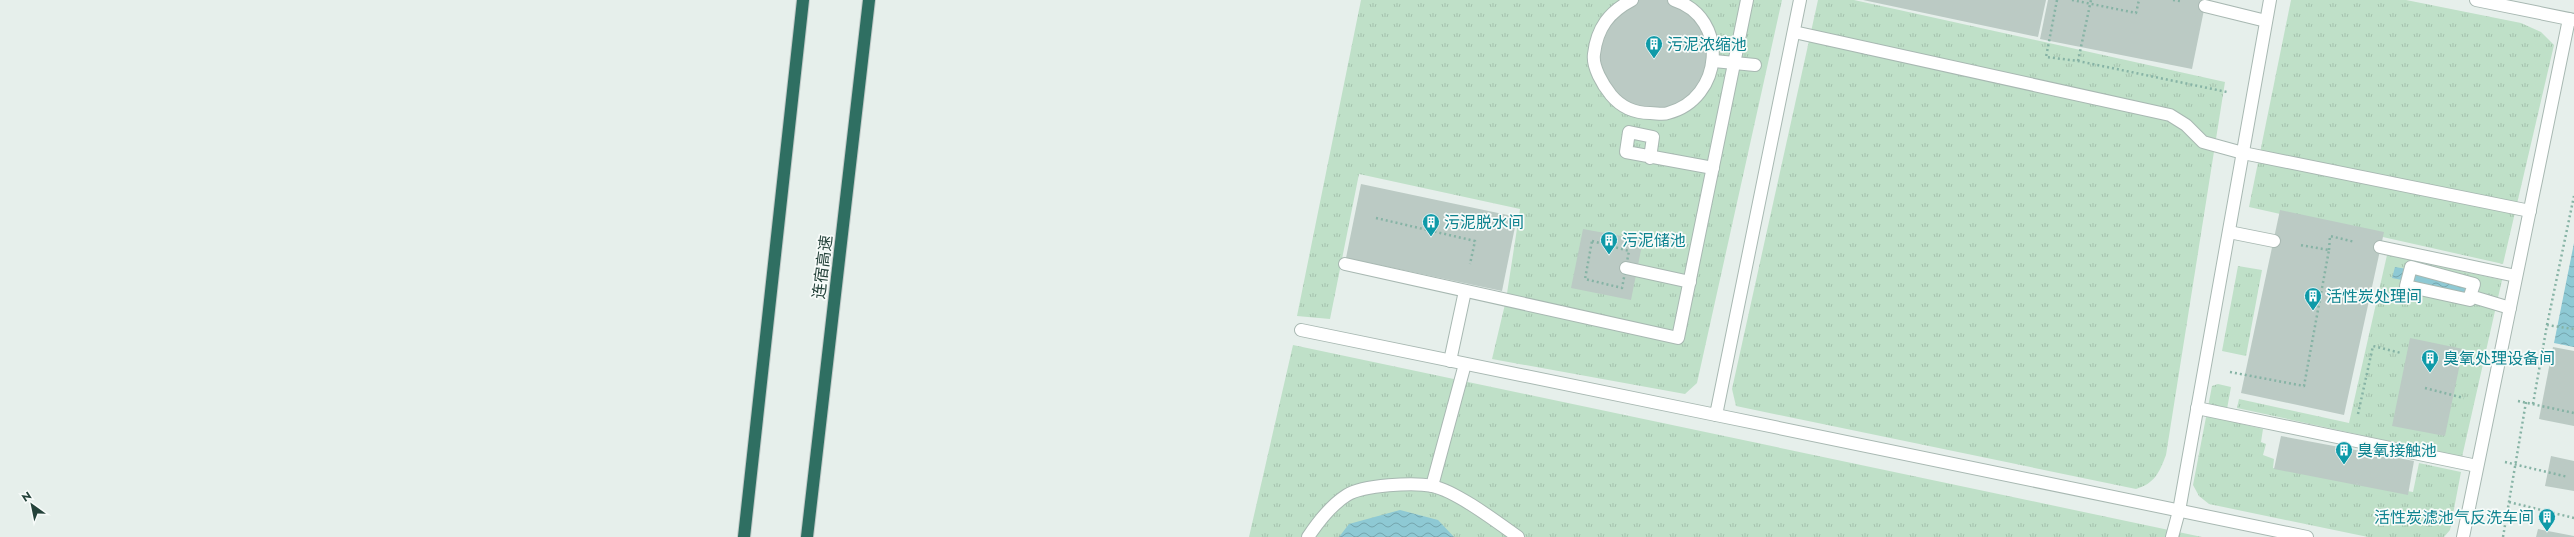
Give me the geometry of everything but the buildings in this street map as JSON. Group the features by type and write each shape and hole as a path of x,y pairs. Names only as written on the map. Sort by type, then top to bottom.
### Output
{"highway":[{"path":"744,537 803,0"},
{"name":"连宿高速","path":"807,537 869,0"}],"street":[{"path":"1632,0 1606,20 1596,38 1593,56 1598,73 1617,103 1642,113 1667,114 1685,106 1700,93 1714,61 1713,44 1702,21 1694,11 1674,0"},
{"path":"1344,264 1678,338 1747,0"},
{"path":"1716,415 1800,0"},
{"path":"2172,537 2179,511 2270,0"},
{"path":"2463,537 2516,276 2572,19 2476,0"},
{"path":"2205,6 2266,21"},
{"path":"1794,32 2170,115 2186,125 2203,142 2243,153 2530,211"},
{"path":"1714,61 1755,65"},
{"path":"1640,134 1642,113"},
{"path":"1650,158 1653,137 1629,132 1626,152 1650,158 1713,168"},
{"path":"2229,232 2274,241"},
{"path":"2380,247 2516,276"},
{"path":"2452,287 2422,279 2406,286 2411,267 2422,279 2452,287 2510,308"},
{"path":"1626,268 1690,282"},
{"path":"1450,361 1465,291"},
{"path":"1301,330 2306,537"},
{"path":"1432,486 1465,364"},
{"path":"2197,408 2352,440 2478,461"},
{"path":"1308,537 1319,520 1348,494 1387,484 1432,486 1472,505 1518,537"}],"path":[{"path":"2057,0 2046,57 2078,60 2180,81 2253,99"},
{"path":"2072,0 2091,2 2136,13 2139,0"},
{"path":"2078,60 2091,2"},
{"path":"2533,404 2547,325 2574,196"},
{"path":"1376,218 1475,241 1465,291"},
{"path":"2204,367 2304,386 2329,250 2330,236 2380,247"},
{"path":"2274,241 2329,250"},
{"path":"2547,325 2574,329"},
{"path":"2352,440 2373,346 2401,353"},
{"path":"2425,388 2491,400 2526,402 2574,413"},
{"path":"2503,537 2526,402"},
{"path":"2478,461 2516,465 2568,477"},
{"path":"2509,502 2574,518"}],"green space":[{"path":"1361,0 1782,0 1697,383 1685,394 1492,359 1506,300 1520,209 1359,174 1330,319 1297,316"},
{"path":"1818,0 1854,0 2225,82 2166,455 2156,476 2148,484 2136,489 1736,406 1732,389"},
{"path":"2291,0 2406,0 2521,23 2541,32 2554,45 2503,264 2249,207"},
{"path":"2387,255 2502,280 2462,457 2237,408 2239,399 2349,423"},
{"path":"2238,266 2262,270 2246,356 2222,351"},
{"path":"1293,345 2202,537 1249,537"},
{"path":"2218,384 2231,387 2225,420 2263,429 2261,442 2266,444 2263,455 2274,459 2273,468 2413,492 2419,463 2461,472 2450,530 2444,537 2368,537 2209,504 2199,496 2193,485 2212,386"}],"water":[{"path":"2574,243 2574,347 2554,343"},
{"path":"2395,267 2477,281 2473,304 2400,287 2402,280 2392,278"},
{"path":"1400,510 1438,520 1454,537 1339,537 1349,524"}],"place":[{"name":"污泥浓缩池","path":"1654,59"},
{"name":"污泥脱水间","path":"1431,237"},
{"name":"污泥储池","path":"1609,255"},
{"name":"活性炭处理间","path":"2313,311"},
{"name":"臭氧处理设备间","path":"2430,373"},
{"name":"臭氧接触池","path":"2344,465"},
{"name":"活性炭滤池气反洗车间","path":"2547,532"}]}
